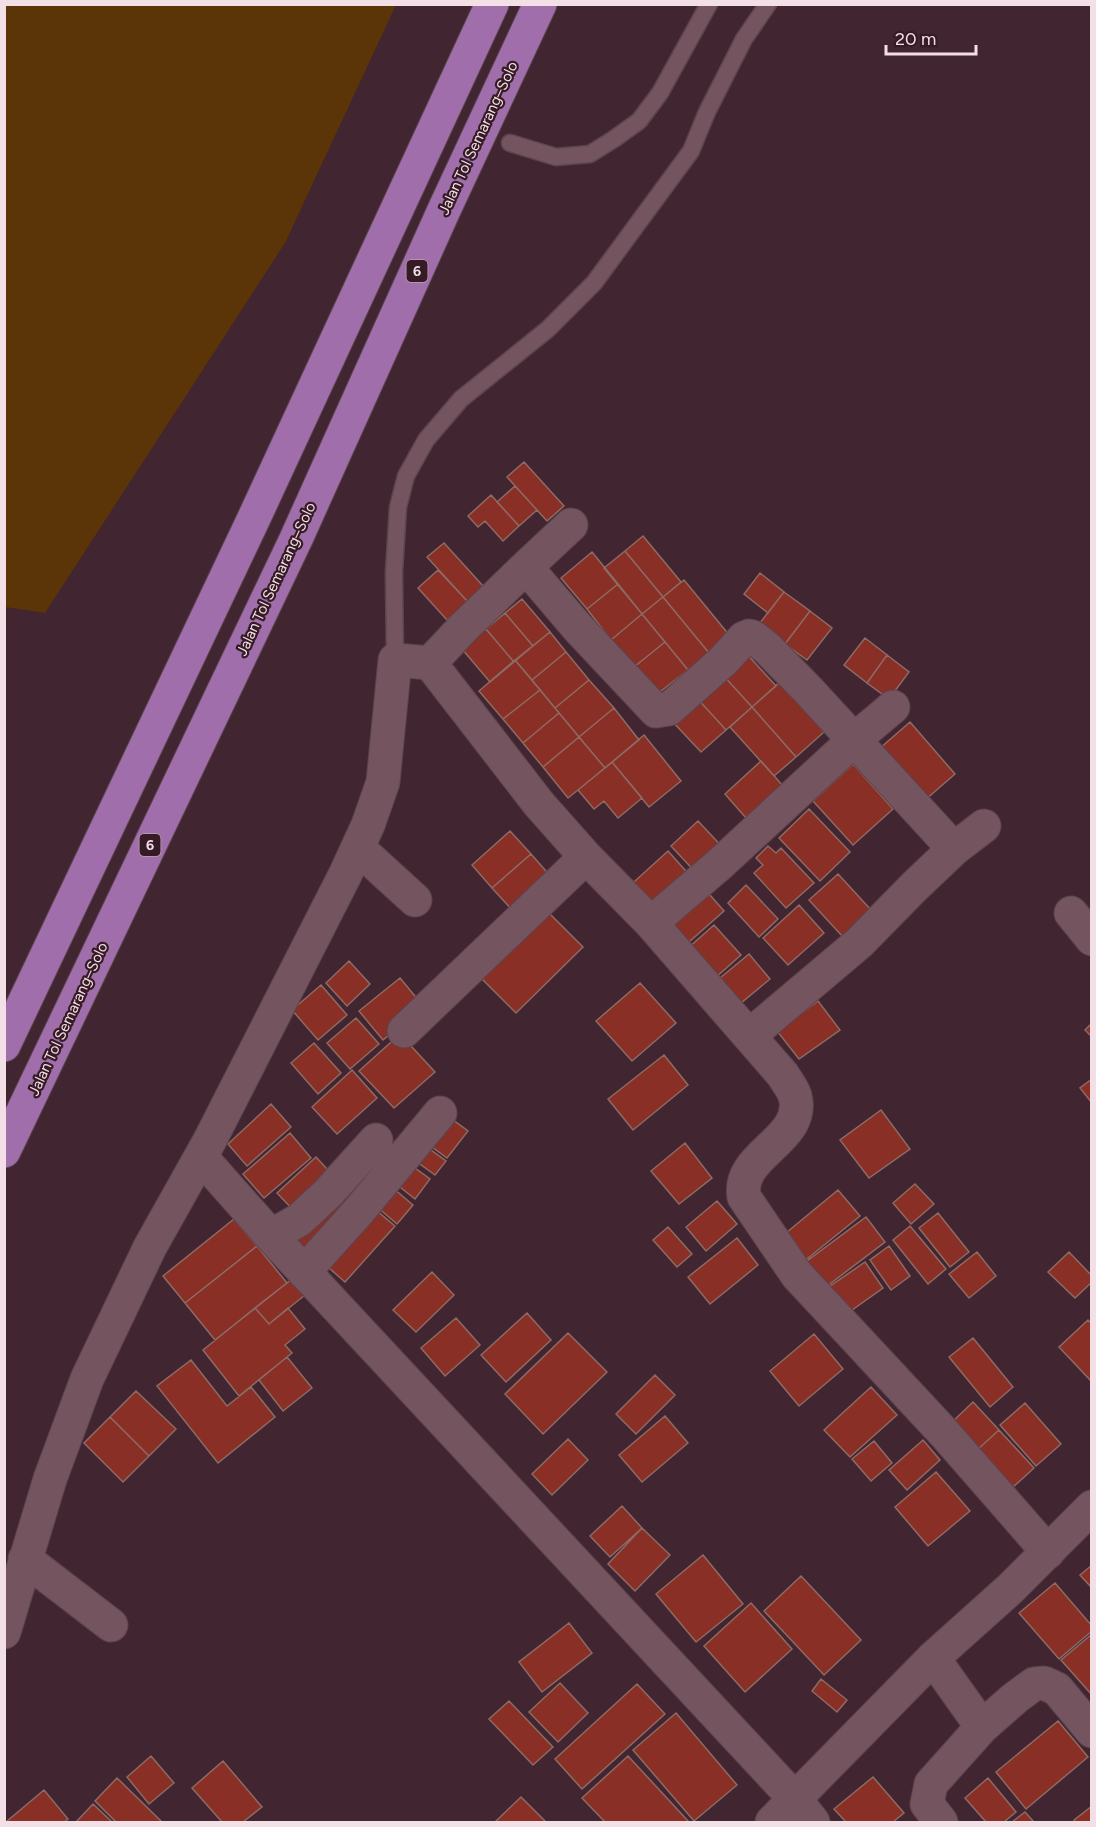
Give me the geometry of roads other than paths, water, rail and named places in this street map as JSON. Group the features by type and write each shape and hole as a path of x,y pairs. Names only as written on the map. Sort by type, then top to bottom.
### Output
{"highway":[{"path":"4,1045 254,518 492,4"},
{"name":"Jalan Tol Semarang–Solo","path":"4,1151 296,539 444,210 540,4"}],"street":[{"path":"430,663 464,627 572,525"},
{"path":"526,567 578,628 656,711 669,709 744,638 749,636 758,640 954,849"},
{"path":"4,1632 50,1479 87,1379 150,1247 201,1157 368,825 383,782 395,660 430,663 539,804 586,857 651,923 783,1075 795,1096 795,1110 786,1132 749,1170 743,1183 744,1197 797,1275 945,1434 1048,1552"},
{"path":"651,923 721,863 893,707"},
{"path":"749,1036 859,943 954,849 984,826"},
{"path":"358,848 415,900"},
{"path":"404,1031 586,857"},
{"path":"1071,913 1092,939"},
{"path":"304,1272 358,1212 440,1113"},
{"path":"271,1236 299,1220 328,1193 376,1140"},
{"path":"201,1157 304,1272 804,1811"},
{"path":"772,1822 804,1811 933,1658 1011,1588 1092,1508"},
{"path":"25,1559 111,1625"},
{"path":"933,1658 982,1727"},
{"path":"941,1822 927,1804 931,1784 982,1727 1035,1684 1044,1683 1057,1689 1092,1731"}],"lane":[{"path":"510,143 556,156 590,154 614,139 639,121 660,93 709,4"},
{"path":"395,660 394,572 398,507 406,476 426,440 461,399 548,329 594,283 691,151 707,112 744,39 768,4"}]}
